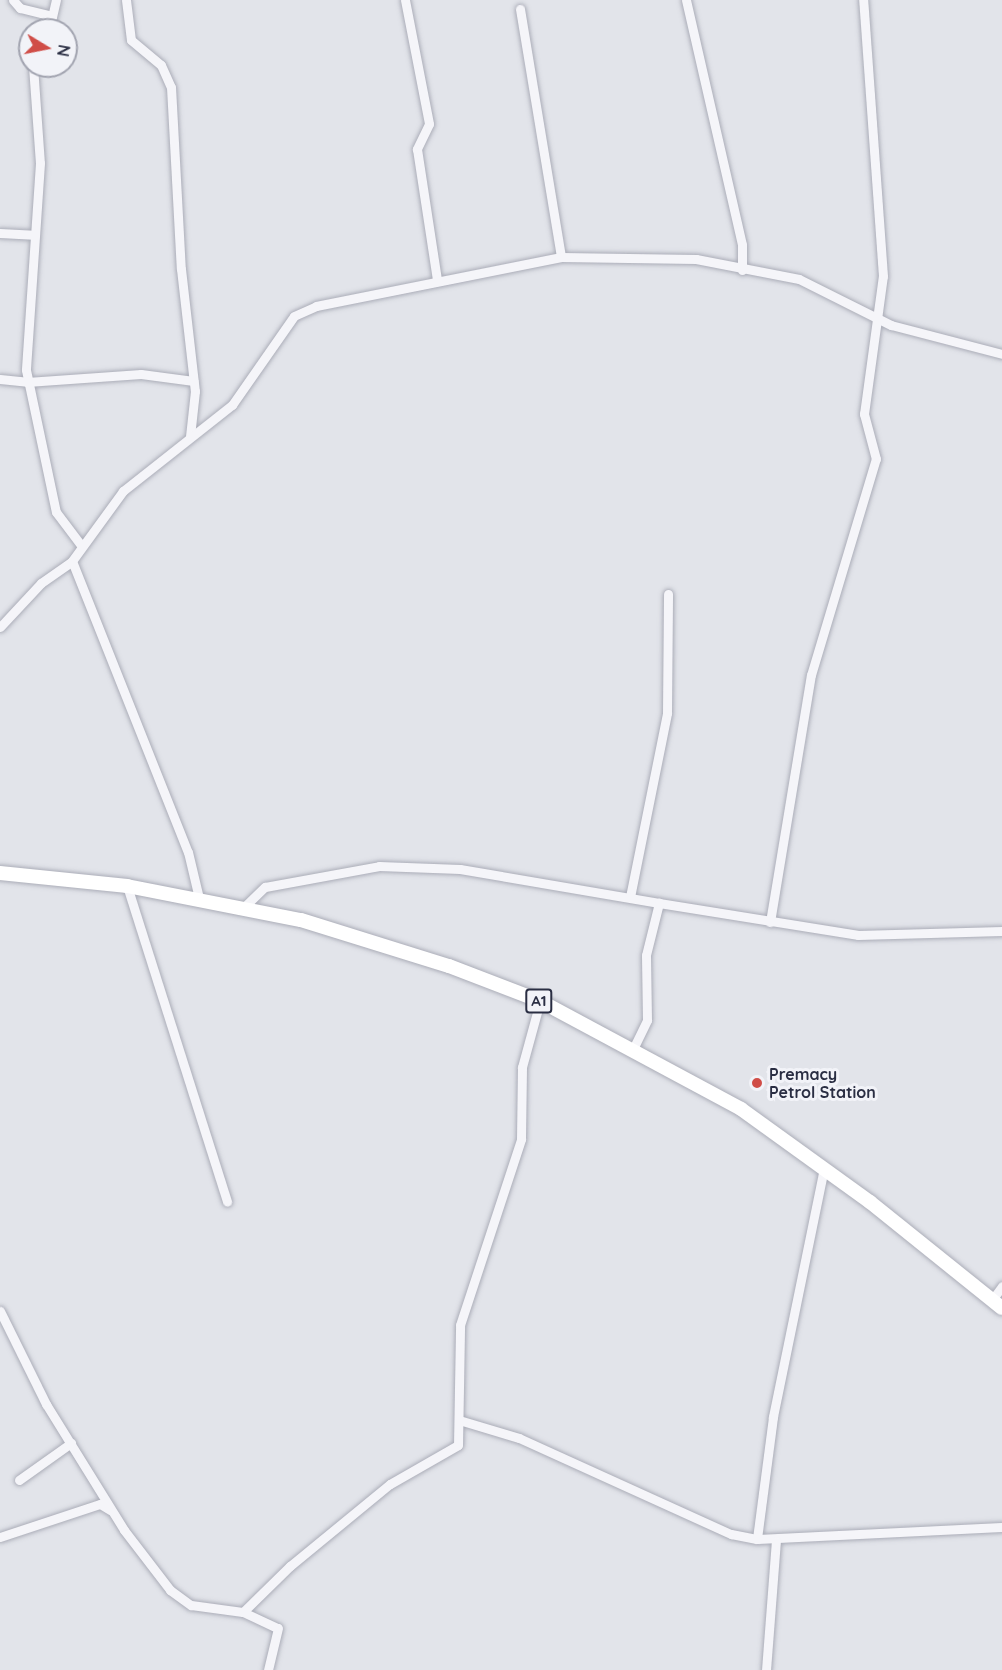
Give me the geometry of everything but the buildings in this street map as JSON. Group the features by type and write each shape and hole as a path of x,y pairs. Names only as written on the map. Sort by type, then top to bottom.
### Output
{"highway":[{"name":"A1","path":"0,873 127,886 244,907 389,945 540,1001 634,1047 741,1110 824,1168 997,1304"}],"street":[{"path":"13,0 20,8 52,16 57,0"},
{"path":"126,0 131,40 161,65 171,87 181,269 194,381 190,435"},
{"path":"405,0 429,124 417,149 437,280"},
{"path":"686,0 741,245 742,270"},
{"path":"770,922 808,688 874,474 876,448 864,414 883,276 863,0"},
{"path":"520,9 561,257"},
{"path":"34,78 40,163 33,235 27,382 56,512 81,545"},
{"path":"0,233 33,235"},
{"path":"0,627 41,583 72,561 81,545 123,491 243,393 300,312 437,280 561,257 696,259 742,270 799,279 877,319 1002,354"},
{"path":"0,379 27,382 141,374 194,381"},
{"path":"72,561 188,852 199,898"},
{"path":"630,897 668,713 668,594"},
{"path":"244,907 265,887 378,866 460,869 770,922 873,936 1002,931"},
{"path":"127,886 227,1202"},
{"path":"634,1047 646,1020 646,955 659,903"},
{"path":"243,1612 290,1566 390,1484 453,1451 459,1420 460,1325 521,1139 522,1067 540,1001"},
{"path":"758,1539 773,1417 824,1168"},
{"path":"997,1304 1002,1286"},
{"path":"0,1311 24,1367 112,1511 175,1596 191,1605 243,1612 272,1622 280,1631 268,1670"},
{"path":"459,1420 519,1438 731,1534 776,1541 1002,1527"},
{"path":"19,1480 71,1443"},
{"path":"0,1537 100,1504 112,1511"},
{"path":"766,1670 776,1541"}],"place":[{"name":"Premacy Petrol Station","path":"757,1083"}]}
